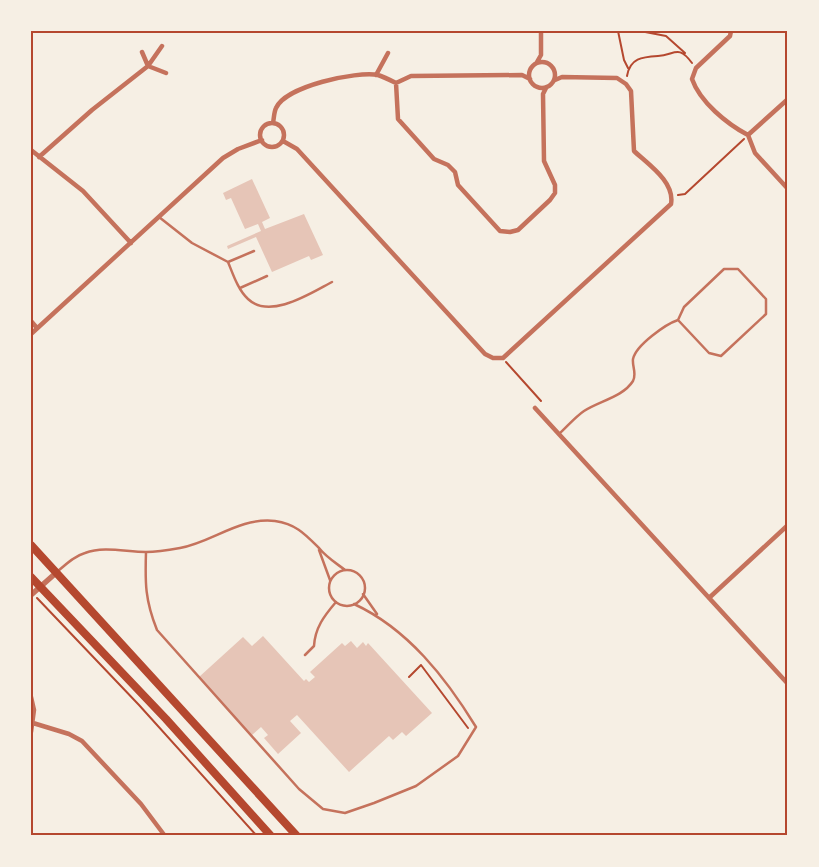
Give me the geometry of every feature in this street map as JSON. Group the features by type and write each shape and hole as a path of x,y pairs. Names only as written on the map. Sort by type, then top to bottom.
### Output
{"main road":[{"path":"31,545 297,836"},
{"path":"31,577 173,726 271,836"}],"street":[{"path":"522,75 529,71 541,55 541,31"},
{"path":"731,31 730,36 696,68 692,79 696,89 733,127 748,135 755,153 788,189"},
{"path":"39,157 92,110 148,66 162,46"},
{"path":"142,52 148,66 166,72"},
{"path":"376,75 388,53"},
{"path":"541,55 562,77"},
{"path":"537,62 545,61"},
{"path":"529,71 530,79"},
{"path":"555,80 556,72"},
{"path":"273,123 276,108 282,100 314,84 339,78 376,75 396,83 412,76 522,75 530,79 543,94"},
{"path":"283,141 297,149 485,354 494,358 503,358 664,213 671,204 673,195 668,185 634,151 631,92 626,84 617,78 562,77 546,88 543,94 544,161 555,185 555,193 518,230 510,232 500,231 458,185 454,172 448,165 434,159 398,119 396,83"},
{"path":"538,88 546,88"},
{"path":"748,135 788,99"},
{"path":"273,123 263,128 262,140 265,145 272,147 283,141"},
{"path":"273,123 282,128 283,141"},
{"path":"31,334 223,158 238,149 262,140"},
{"path":"31,150 83,191 131,243"},
{"path":"31,321 37,328"},
{"path":"535,408 788,684"},
{"path":"708,598 788,524"},
{"path":"31,595 57,572"},
{"path":"31,698 33,723 31,732"},
{"path":"33,723 69,734 82,741 141,804 165,836"}],"lane":[{"path":"159,217 192,243 228,262 240,288 254,303 268,306 295,302 332,282"},
{"path":"228,262 254,251"},
{"path":"559,434 585,410 608,400 632,382 636,373 633,360 636,352 665,325 678,320 684,307 724,269 738,269 766,299 766,314 721,356 709,353 678,320"},
{"path":"240,288 267,276"},
{"path":"57,572 86,552 101,550 146,552 197,543 240,524 257,520 276,521 294,527 309,535 319,549 345,570 354,572 362,578 363,594 354,604 345,606 336,602 329,592 330,581 319,549"},
{"path":"146,552 145,580 148,606 157,630 299,789 323,809 345,813 416,786 458,756 476,728 427,660 377,615 363,594"},
{"path":"330,581 337,573 345,570"},
{"path":"305,655 314,646 315,633 324,616 336,602"},
{"path":"354,604 377,615"}],"path":[{"path":"618,31 624,60 628,68 626,84"},
{"path":"640,31 666,36 687,55 696,68"},
{"path":"628,68 636,59 646,56 661,56 668,52 678,52 687,55"},
{"path":"673,195 685,194 748,135"},
{"path":"503,358 541,401"},
{"path":"42,603 139,705 257,836"},
{"path":"409,677 422,665 468,728"}],"building":[{"path":"252,179 270,218 262,222 265,229 304,214 323,255 311,260 309,256 272,272 256,237 228,249 227,246 261,231 258,224 245,229 231,198 226,200 223,193"},
{"path":"263,636 304,681 306,679 309,682 315,677 310,672 342,643 345,646 351,641 357,648 363,642 366,646 368,643 432,713 406,736 402,732 393,740 389,736 349,772 297,715 290,721 301,733 278,754 264,738 268,735 261,727 252,735 199,677 243,637 252,646"}]}
